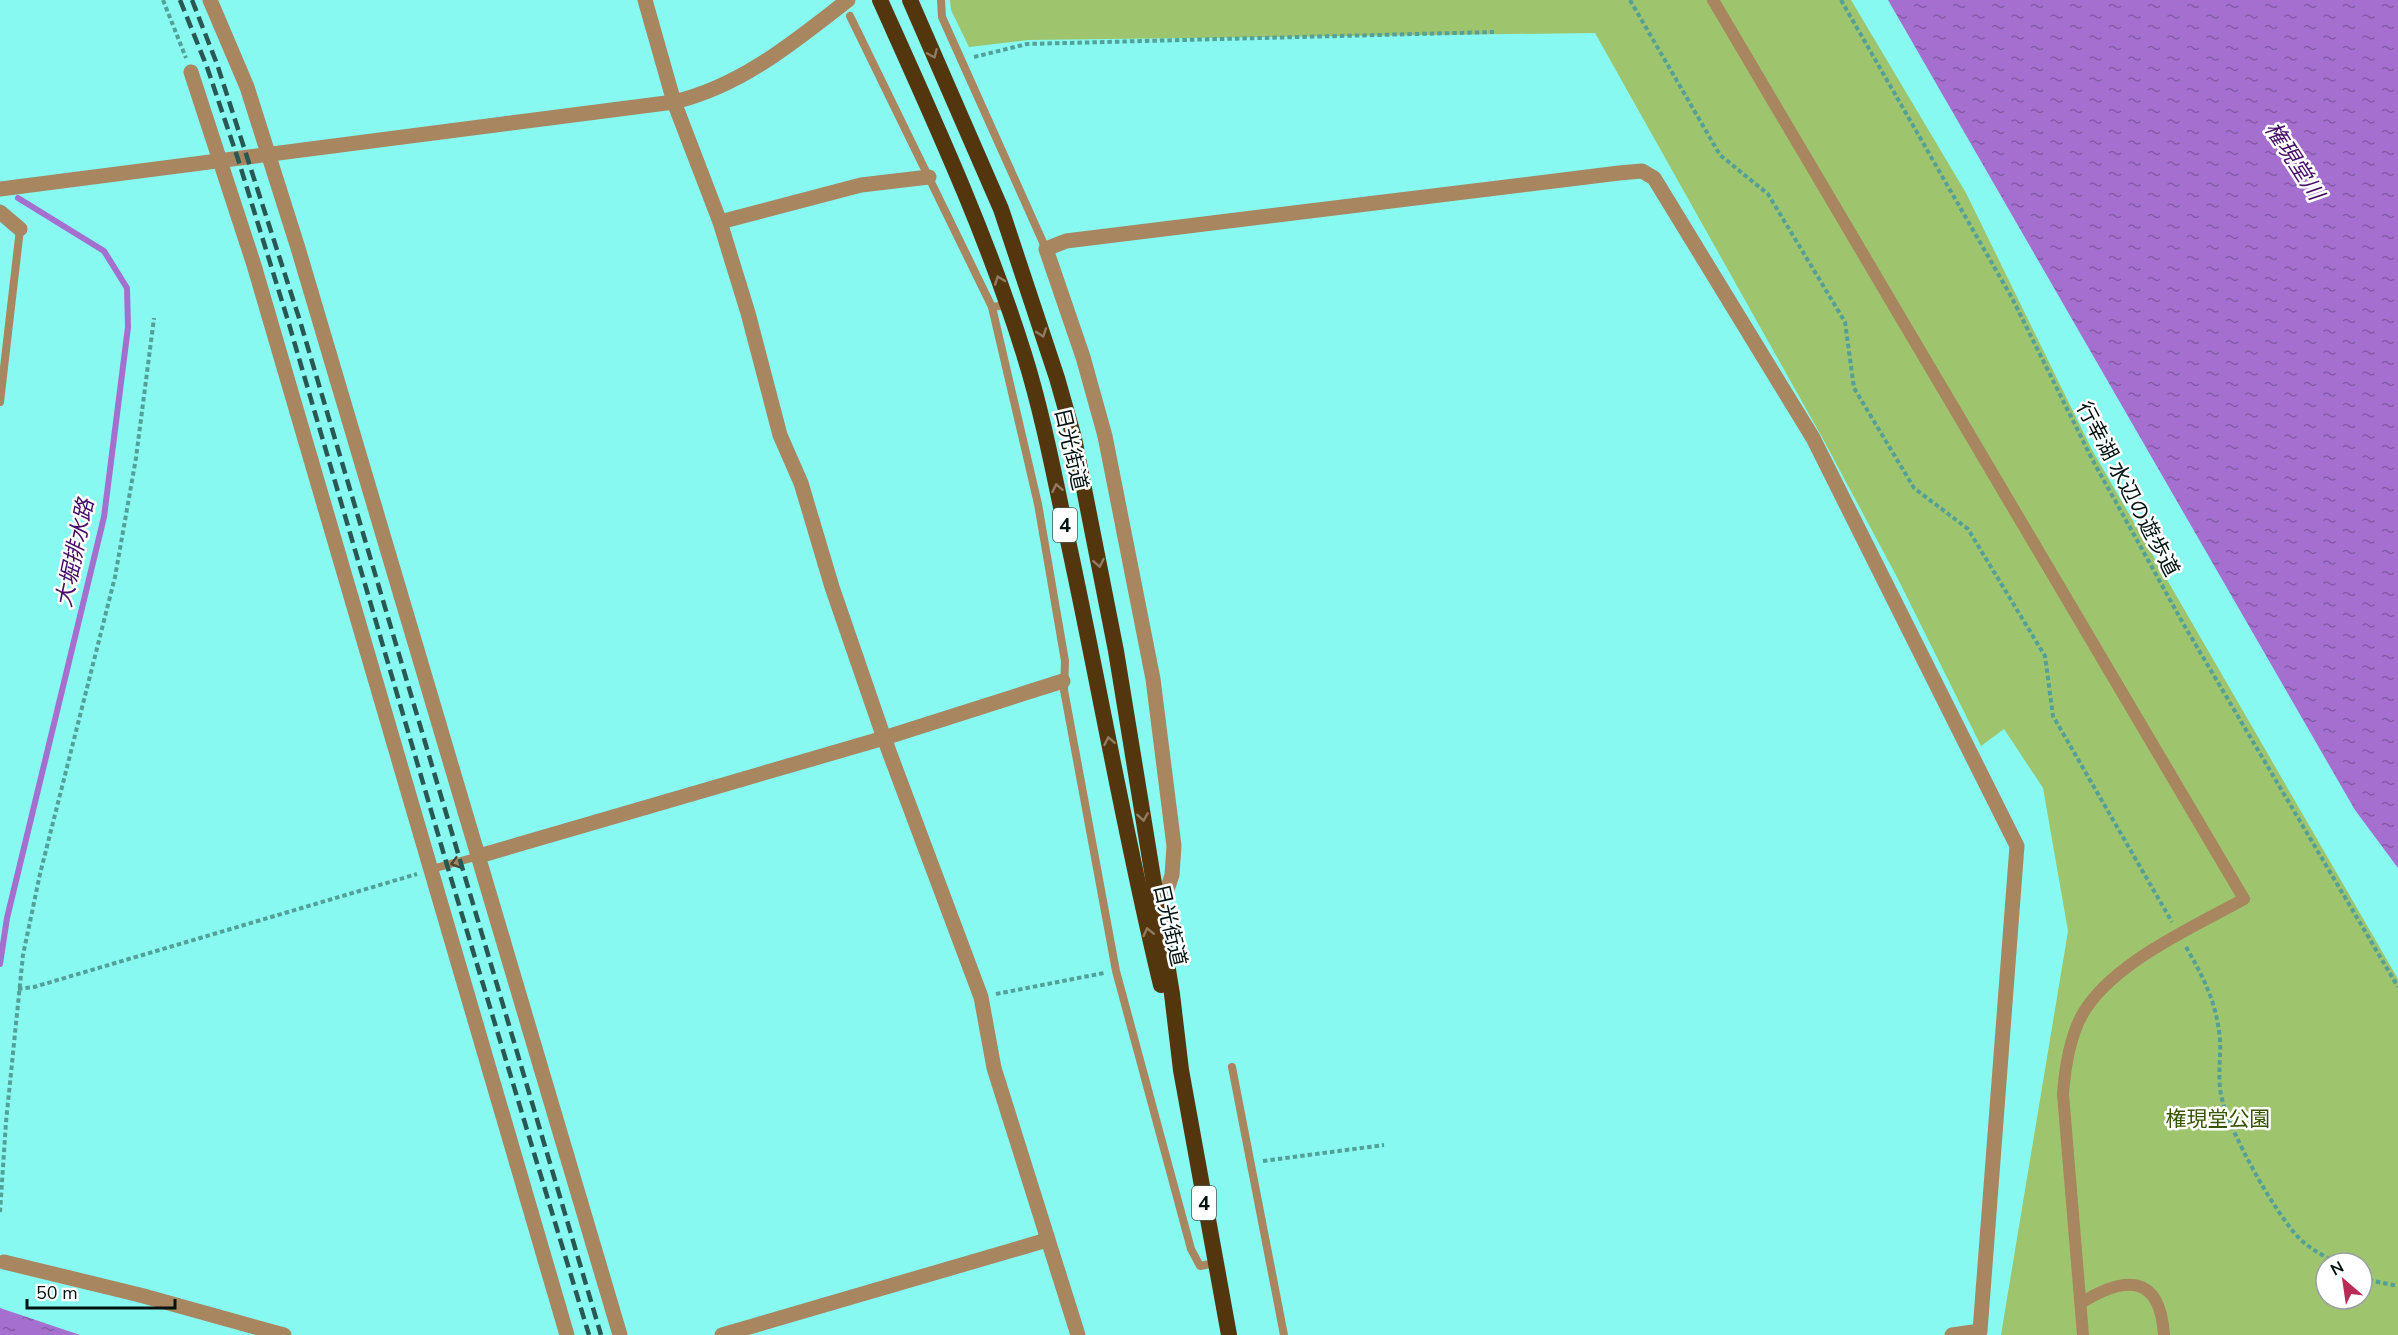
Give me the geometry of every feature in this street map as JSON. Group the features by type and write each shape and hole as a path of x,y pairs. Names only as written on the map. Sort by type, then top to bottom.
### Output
{"highway":[{"name":"日光街道","path":"880,0 969,199 1000,306 1025,355 1049,452 1148,898 1229,1335"},
{"name":"日光街道","path":"910,0 1001,208 1058,378 1074,438 1116,651 1148,898"}],"street":[{"path":"210,0 247,87 270,155 620,1335"},
{"path":"645,0 674,102 720,222 748,313 780,435 801,483 832,587 884,738 981,997 994,1068 1078,1335"},
{"path":"1713,0 2244,899 2130,965 2104,986 2083,1014 2072,1041 2065,1070 2063,1094 2084,1335"},
{"path":"0,189 674,102 688,99 731,81 775,56 849,8"},
{"path":"191,72 254,265 567,1335"},
{"path":"1148,898 1167,887 1172,875 1174,846 1152,679 1105,436 1083,357 1046,249 1066,241 1642,171 1654,178 1813,438 2017,846 1980,1330 1952,1335"},
{"path":"720,222 861,185 929,177"},
{"path":"0,212 20,229"},
{"path":"479,856 884,738 1063,681"},
{"path":"722,1335 1047,1240"},
{"path":"2,1261 140,1295 284,1335"},
{"path":"2081,1303 2113,1286 2130,1283 2144,1288 2155,1299 2162,1314 2163,1335"}],"lane":[{"path":"940,0 942,17 1046,249"},
{"path":"849,8 929,177 1000,306 1038,504 1065,661 1063,681 1116,971 1191,1249 1200,1266 1215,1263"},
{"path":"0,402 20,229"},
{"path":"432,869 479,856"},
{"path":"1232,1067 1284,1335"}],"path":[{"path":"163,0 191,72"},
{"path":"1630,0 1720,155 1768,194 1845,322 1854,388 1914,488 1968,529 2045,656 2053,716 2208,985 2217,1020 2220,1042 2219,1074 2228,1118 2268,1195 2299,1238 2315,1251"},
{"name":"行幸湖 水辺の遊歩道","path":"1841,0 2012,298 2092,459 2179,615 2398,987"},
{"path":"962,62 980,55 1027,44 1494,32"},
{"path":"0,1212 18,988 40,874 115,577 136,458 154,318"},
{"path":"18,988 34,987 432,869"},
{"path":"981,997 1116,971"},
{"path":"1251,1163 1384,1144"},
{"path":"2374,1281 2398,1286"}],"green space":[{"name":"権現堂公園","path":"950,0 1851,0 1966,193 2092,450 2398,979 2398,1335 2001,1335 2068,931 2043,788 2004,729 1981,746 1898,579 1823,439 1595,33 1028,40 969,47 951,10"}],"water":[{"name":"権現堂川","path":"1888,0 2398,0 2398,868 2355,810"},
{"path":"0,1308 80,1335 0,1335"}],"waterway":[{"name":"大堀排水路","path":"0,964 7,918 104,517 128,327 127,288 104,251 18,198"}],"railway":[{"path":"180,0 207,67 238,159 289,324 447,865 589,1335"},
{"path":"192,0 217,64 300,321 601,1335"}]}
